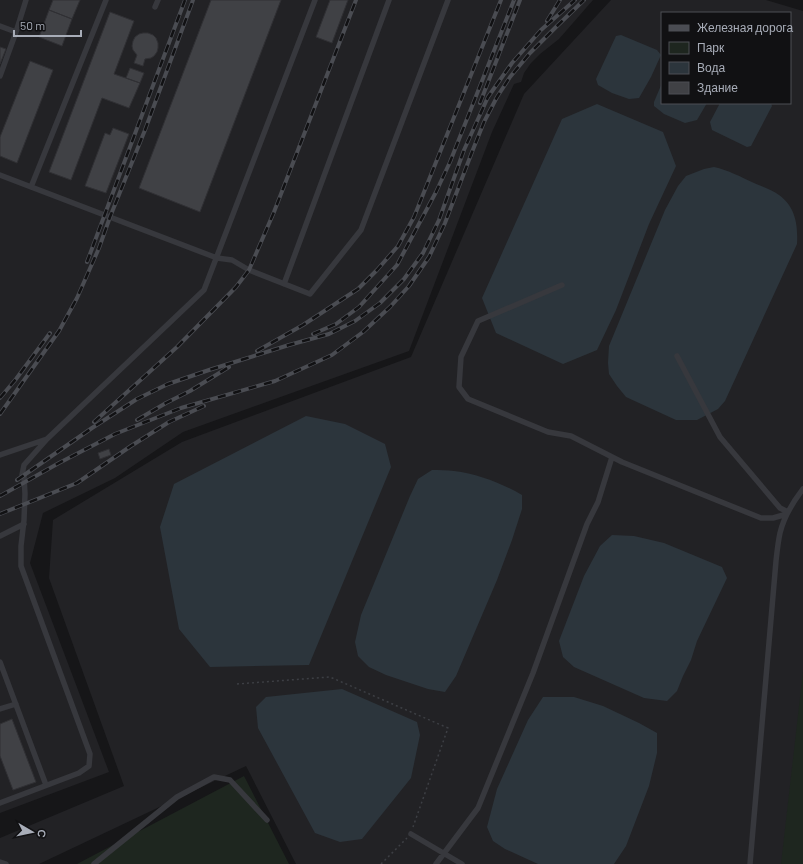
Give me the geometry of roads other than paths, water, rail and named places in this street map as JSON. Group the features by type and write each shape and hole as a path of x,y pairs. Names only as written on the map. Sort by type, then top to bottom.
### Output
{"lane":[{"path":"0,76 26,0"},
{"path":"31,187 106,0"},
{"path":"155,7 158,0"},
{"path":"0,803 79,772 89,766 90,754 21,566 21,546 24,524 25,482 22,474 24,465 47,439 204,290 315,0"},
{"path":"284,284 389,0"},
{"path":"0,175 217,258 232,260 249,270 310,294 360,230 448,0"},
{"path":"0,26 16,32"},
{"path":"562,285 478,321 461,357 459,387 468,399 548,432 571,436 629,465 761,518 773,518 787,513"},
{"path":"677,356 720,437 780,508 787,513"},
{"path":"0,456 47,439"},
{"path":"436,864 478,808 533,672 587,524 598,502 612,457"},
{"path":"750,864 776,561 780,533 787,513 803,488"},
{"path":"0,536 24,524"},
{"path":"0,662 1,669 16,704 46,785"},
{"path":"0,709 16,704"},
{"path":"94,864 177,797 214,777 230,780 267,820"},
{"path":"411,834 462,864"},
{"path":"0,862 6,864"}],"water":[{"path":"621,35 657,50 661,55 639,98 629,99 612,93 598,85 596,79 616,36"},
{"path":"661,85 661,104 706,104 697,120 685,123 664,114 654,106 654,102"},
{"path":"597,104 663,132 676,166 649,224 616,310 597,350 563,364 496,333 482,298 562,119"},
{"path":"719,104 771,104 772,106 751,146 747,147 712,130 710,122"},
{"path":"714,167 770,190 785,200 795,217 797,244 725,401 718,409 697,420 676,420 626,397 609,374 609,346 665,210 678,186 686,176"},
{"path":"306,416 345,424 385,444 391,467 309,665 210,667 179,629 160,527 174,484"},
{"path":"432,470 463,472 481,477 498,483 522,495 522,509 497,580 456,676 445,692 428,689 386,675 369,667 358,656 355,642 361,615 410,496 418,479"},
{"path":"612,535 634,536 664,543 722,567 727,578 697,641 691,660 677,691 667,701 644,698 574,667 563,657 559,641 584,576 600,546"},
{"path":"342,689 417,722 420,735 411,778 362,839 340,842 315,833 258,728 256,707 266,697"},
{"path":"543,697 574,697 603,706 657,733 657,753 649,786 626,846 614,864 538,864 505,849 493,841 487,827 497,789 528,720"}],"railway":[{"path":"87,262 185,0"},
{"path":"0,414 59,331 77,298 99,248 145,130 193,0"},
{"path":"94,422 177,347 236,287 249,270 274,212 356,0"},
{"path":"257,351 303,325 358,289 398,246 414,217 501,0"},
{"path":"313,334 336,324 359,307 397,265 436,192 450,162 514,0"},
{"path":"480,103 520,0"},
{"path":"547,21 560,0"},
{"path":"17,480 137,399 168,384 209,370 329,334 355,321 380,303 404,279 423,253 439,220 464,150 488,97 512,63 541,30 575,0"},
{"path":"0,496 115,434 181,408 275,381 332,355 363,332 390,307 409,286 429,257 445,223 484,122 497,97 510,77 530,53 584,0"},
{"path":"0,398 50,333"},
{"path":"137,420 190,391 229,367"},
{"path":"0,514 77,483 169,422 204,406"}]}
